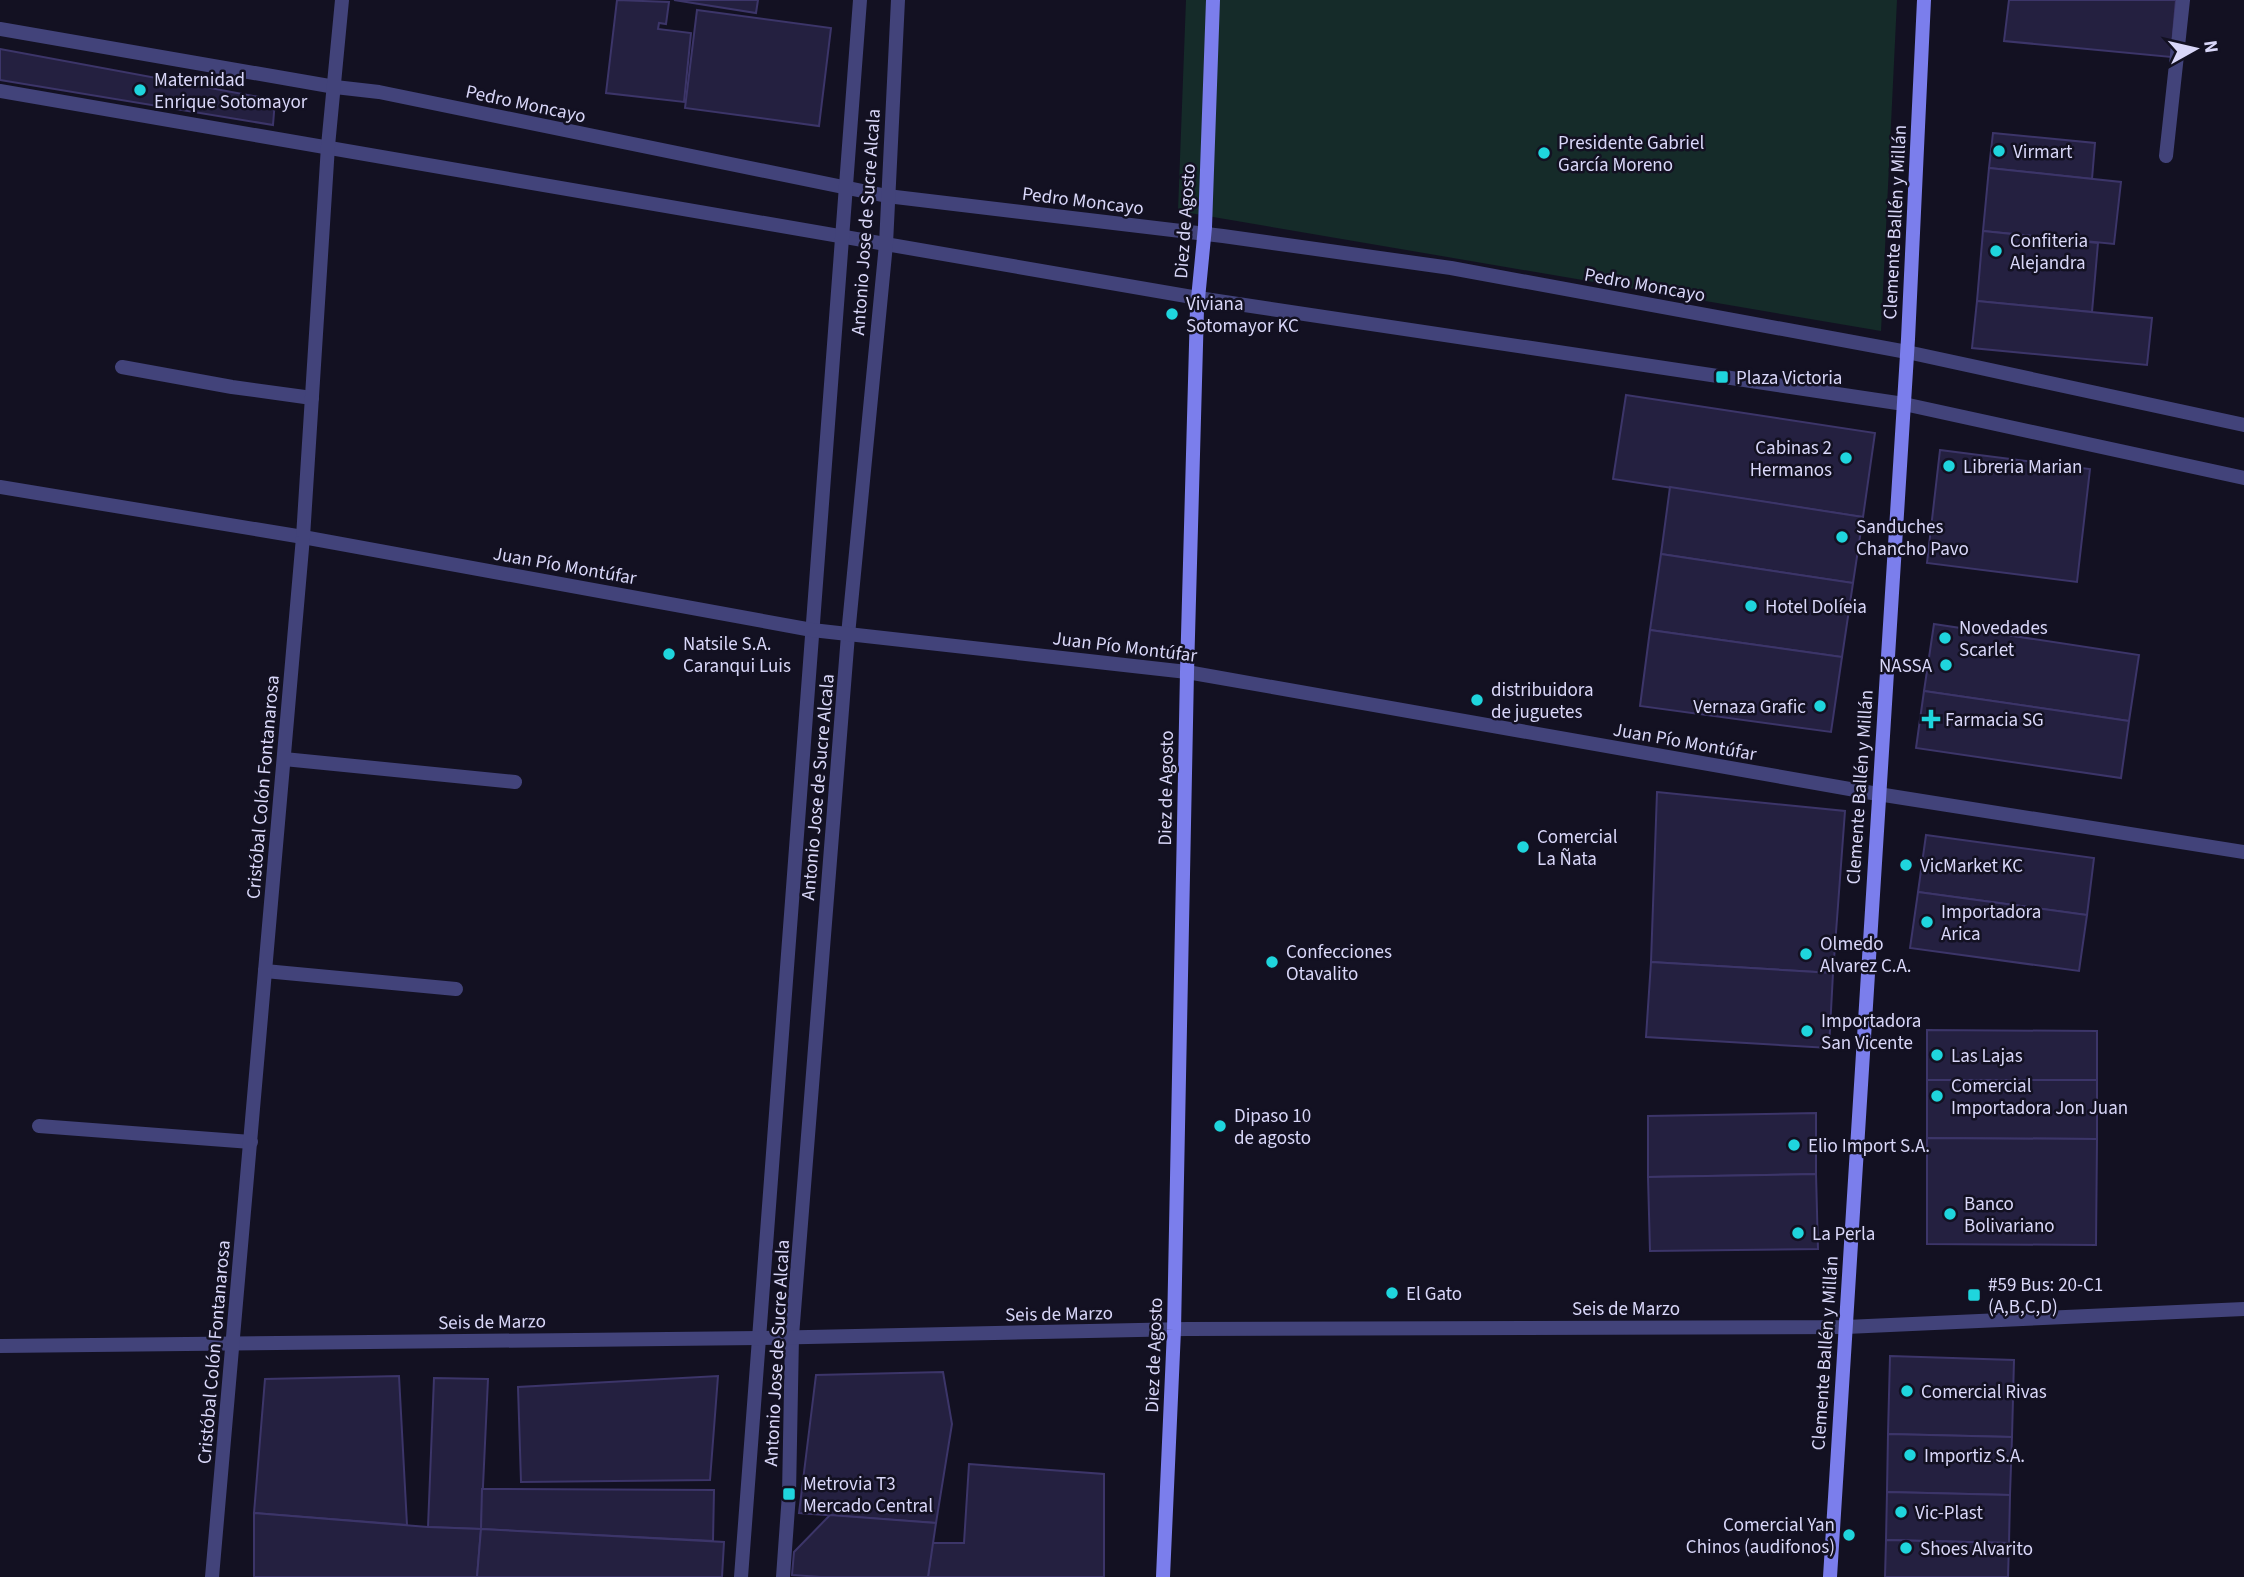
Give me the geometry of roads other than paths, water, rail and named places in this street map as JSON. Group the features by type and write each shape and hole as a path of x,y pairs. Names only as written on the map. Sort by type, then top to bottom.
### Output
{"street":[{"name":"Cristóbal Colón Fontanarosa","path":"212,1577 303,537 328,146 342,0"},
{"name":"Antonio Jose de Sucre Alcala","path":"741,1577 860,0"},
{"name":"Antonio Jose de Sucre Alcala","path":"783,1577 789,1494 792,1336 848,635 886,244 898,0"},
{"name":"Diez de Agosto","path":"1163,1577 1174,1330 1187,672 1198,298 1205,233 1213,0"},
{"name":"Clemente Ballén y Millán","path":"1830,1577 1904,404 1924,0"},
{"path":"2166,156 2183,0"},
{"name":"Pedro Moncayo","path":"0,29 335,87 379,92 887,196 1205,233 1451,268 1907,352 2244,425"},
{"path":"0,91 1198,298 1904,404 2244,478"},
{"path":"122,367 312,398"},
{"name":"Juan Pío Montúfar","path":"0,487 303,537 812,630 1187,672 1878,794 2244,852"},
{"path":"284,759 515,782"},
{"path":"265,971 456,989"},
{"path":"39,1126 251,1142"},
{"name":"Seis de Marzo","path":"0,1346 759,1338 1174,1330 1846,1326 2244,1309"}],"place":[{"name":"Maternidad Enrique Sotomayor","path":"140,90"},
{"name":"Virmart","path":"1999,151"},
{"name":"Presidente Gabriel García Moreno","path":"1544,153"},
{"name":"Confiteria Alejandra","path":"1996,251"},
{"name":"Viviana Sotomayor KC","path":"1172,314"},
{"name":"Plaza Victoria","path":"1722,377"},
{"name":"Cabinas 2 Hermanos","path":"1846,458"},
{"name":"Libreria Marian","path":"1949,466"},
{"name":"Sanduches Chancho Pavo","path":"1842,537"},
{"name":"Hotel Dolíeia","path":"1751,606"},
{"name":"Novedades Scarlet","path":"1945,638"},
{"name":"Natsile S.A. Caranqui Luis","path":"669,654"},
{"name":"NASSA","path":"1946,665"},
{"name":"distribuidora de juguetes","path":"1477,700"},
{"name":"Vernaza Grafic","path":"1820,706"},
{"name":"Farmacia SG","path":"1931,719"},
{"name":"Comercial La Ñata","path":"1523,847"},
{"name":"VicMarket KC","path":"1906,865"},
{"name":"Importadora Arica","path":"1927,922"},
{"name":"Olmedo Alvarez C.A.","path":"1806,954"},
{"name":"Confecciones Otavalito","path":"1272,962"},
{"name":"Importadora San Vicente","path":"1807,1031"},
{"name":"Las Lajas","path":"1937,1055"},
{"name":"Comercial Importadora Jon Juan","path":"1937,1096"},
{"name":"Dipaso 10 de agosto","path":"1220,1126"},
{"name":"Elio Import S.A.","path":"1794,1145"},
{"name":"Banco Bolivariano","path":"1950,1214"},
{"name":"La Perla","path":"1798,1233"},
{"name":"El Gato","path":"1392,1293"},
{"name":"#59 Bus: 20-C1 (A,B,C,D)","path":"1974,1295"},
{"name":"Comercial Rivas","path":"1907,1391"},
{"name":"Importiz S.A.","path":"1910,1455"},
{"name":"Metrovia T3 Mercado Central","path":"789,1494"},
{"name":"Vic-Plast","path":"1901,1512"},
{"name":"Comercial Yan Chinos (audifonos)","path":"1849,1535"},
{"name":"Shoes Alvarito","path":"1906,1548"}]}
